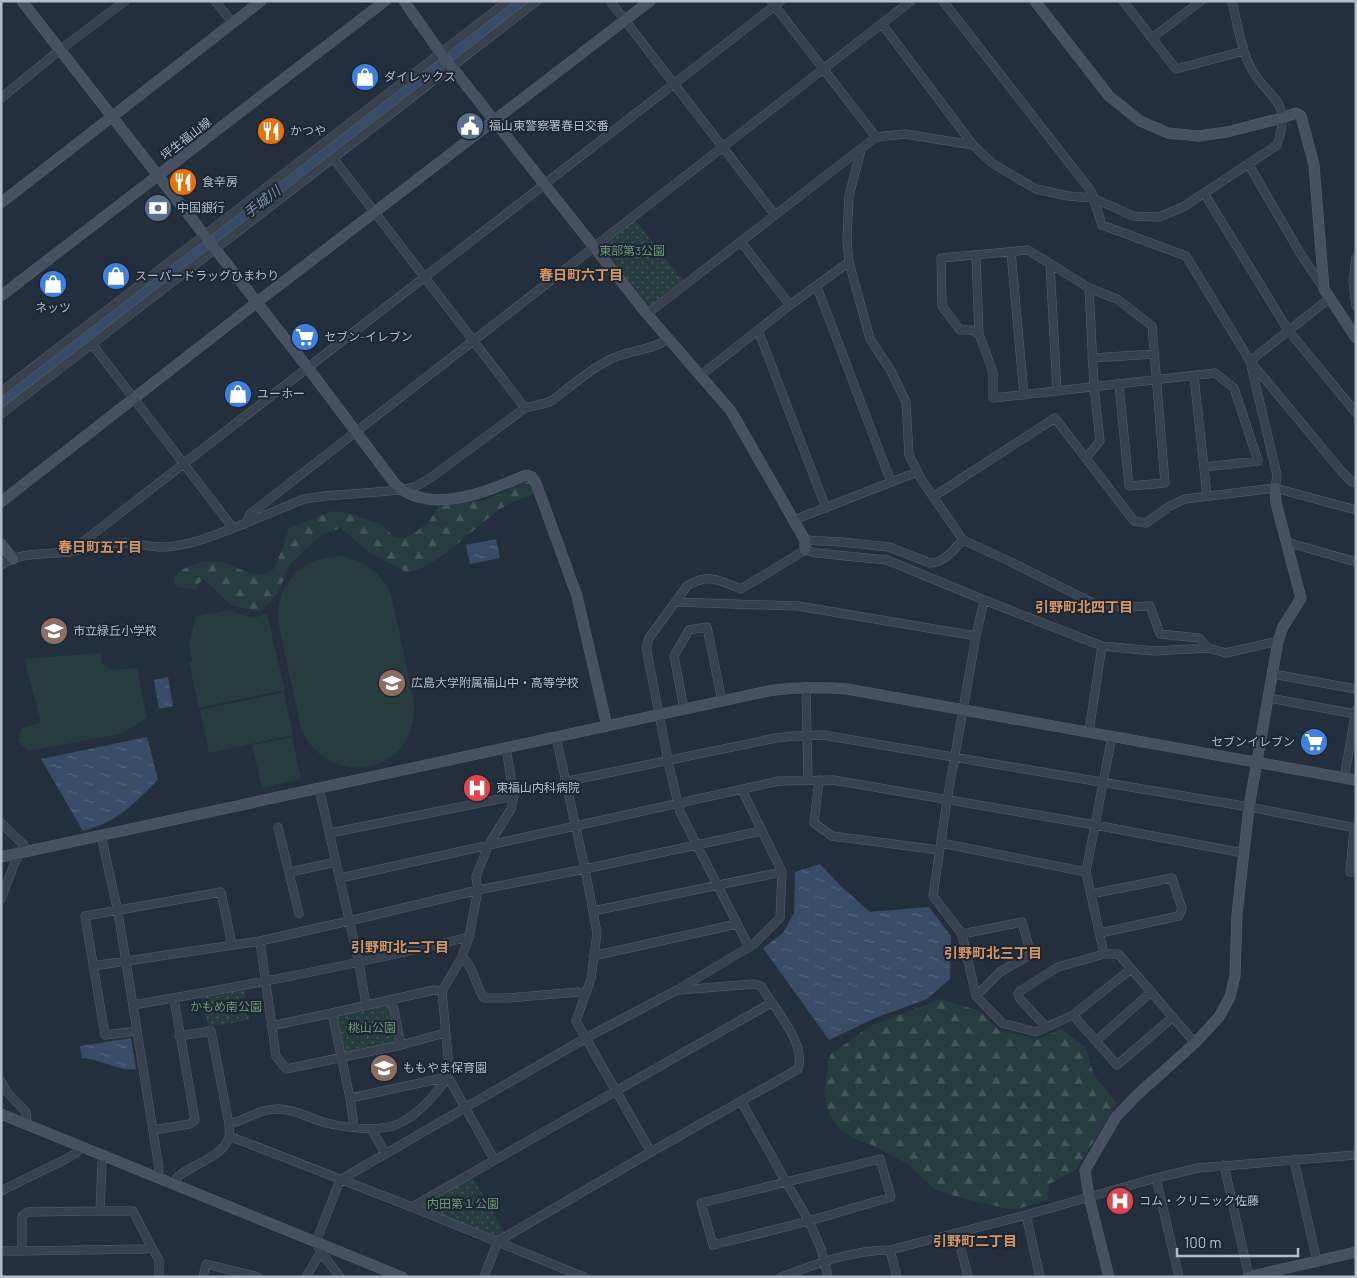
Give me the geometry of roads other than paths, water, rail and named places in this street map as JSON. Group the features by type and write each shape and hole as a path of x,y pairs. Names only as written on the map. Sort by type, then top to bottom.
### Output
{"street":[{"path":"22,1 157,177 356,430 396,485 411,495 448,500 486,491 526,475 532,477 536,483 578,596 607,726"},
{"path":"1,98 125,1"},
{"path":"215,1 233,23"},
{"path":"1,203 261,1"},
{"name":"坪生福山線","path":"1,296 385,1"},
{"path":"404,1 441,54 647,314 731,410 794,520 805,545 816,553 887,560 1102,646 1154,651 1208,648 1226,653 1278,641"},
{"path":"1,414 92,344 210,242 508,1"},
{"path":"1,392 210,242 333,158 451,65 537,1"},
{"path":"610,1 775,215"},
{"path":"1,502 256,303 650,1"},
{"path":"246,523 250,514 356,430 911,1"},
{"path":"943,1 1091,191 1102,225 1186,256 1250,361 1342,472 1352,482 1356,482"},
{"path":"1035,1 1109,96 1140,121 1168,133 1198,136 1227,132 1282,118 1296,112 1301,116 1314,165 1327,294"},
{"path":"1123,1 1176,69 1244,51"},
{"path":"1152,38 1201,1"},
{"path":"882,24 973,145 992,163 1036,189 1068,196 1093,198 1133,216 1160,217 1183,207 1277,145 1281,133 1281,107 1249,65 1232,1"},
{"path":"84,548 84,541 183,462 308,368 674,85 776,3 823,69 876,137"},
{"path":"647,314 876,137 905,134 973,145"},
{"path":"861,148 849,196 847,239 849,262 870,339 891,371 906,402 909,455 933,498 962,540 1011,562 1094,604 1127,607 1150,606 1160,634 1199,638 1208,648"},
{"path":"333,158 525,408"},
{"path":"1249,165 1300,252 1356,338"},
{"path":"1204,193 1288,330 1356,413"},
{"path":"741,242 790,305"},
{"path":"979,334 972,330 960,330 942,306 941,258 1028,250 1089,288 1117,299 1152,326 1165,482 1129,486 1119,385"},
{"path":"1011,252 1024,395"},
{"path":"976,256 979,334 993,372 993,398 1215,373 1234,388 1258,461 1204,467"},
{"path":"1356,258 1353,281 1356,306"},
{"path":"701,375 790,305 849,262"},
{"path":"1050,264 1057,391"},
{"path":"817,287 891,482"},
{"path":"1086,458 1100,441 1094,387 1089,288"},
{"path":"1250,361 1288,330 1327,294"},
{"path":"758,330 826,508"},
{"path":"1,565 13,559 35,554 67,552 126,543 152,548 193,543 304,499 402,490 416,486 433,476 525,408 553,400 609,360 661,344 668,339"},
{"path":"92,344 233,528"},
{"path":"1092,358 1155,354"},
{"path":"1109,1277 1089,1197 1085,1170 1116,1117 1136,1096 1195,1043 1219,1017 1230,997 1233,983 1243,853 1249,807 1278,641 1283,627 1301,598 1276,503 1277,475 1250,361"},
{"path":"1194,376 1207,496"},
{"path":"933,498 1055,418 1134,521 1146,523 1185,498 1276,488 1356,510"},
{"path":"794,520 917,472"},
{"path":"749,947 716,885 678,804 668,762 646,644 649,638 687,586 701,578 717,580 741,588 805,545 841,542 889,547 930,563 935,563 944,558 962,540"},
{"path":"1286,542 1356,562"},
{"path":"1,544 13,559"},
{"path":"984,600 947,800 933,896 962,934 976,996 1002,1023 1036,1032 1073,1015 1131,969"},
{"path":"675,602 798,606 976,636"},
{"path":"684,709 674,656 689,630 707,626 722,701"},
{"path":"1089,732 1102,646"},
{"path":"1273,674 1356,689"},
{"path":"806,687 808,779"},
{"path":"1,857 659,714 768,691 806,687 847,689 1356,780"},
{"path":"1269,698 1355,712 1354,732 1344,779"},
{"path":"564,782 668,762 776,738 808,735 841,737 1249,807 1355,828 1350,872 1356,872"},
{"path":"1104,954 1086,872 1112,736"},
{"path":"556,737 597,933 591,979 576,1021 651,1152"},
{"path":"229,1124 248,1116 275,1109 303,1114 326,1123 354,1127 371,1129 398,1124 431,1099 448,1077 449,1068 442,991 462,957 469,937 478,890 476,877 488,846 511,809 514,796 506,748"},
{"path":"340,878 780,781 808,779 833,780 1095,825 1243,853"},
{"path":"819,780 814,823 832,836 940,847 1086,872"},
{"path":"319,788 359,964 366,1005"},
{"path":"340,1277 320,1252 316,1242 340,1180 586,1038 677,990 749,947 780,918 782,872 742,790"},
{"path":"330,833 514,796"},
{"path":"1,823 24,845 1,898"},
{"path":"278,827 299,914"},
{"path":"93,966 260,940 478,890 761,831"},
{"path":"102,835 118,912 159,1168 158,1176"},
{"path":"290,872 336,862"},
{"path":"593,911 782,872"},
{"path":"1091,894 1172,878 1182,908 1179,916 1100,933"},
{"path":"137,1031 104,1035 84,916 118,912 221,892 232,945"},
{"path":"962,934 1022,922 1031,954 1000,972 976,996"},
{"path":"594,956 736,924"},
{"path":"133,1005 359,964 469,937"},
{"path":"260,940 276,1056 286,1070 401,1045 445,1033"},
{"path":"1046,1027 1020,998 1018,994 1020,991 1058,967 1104,954 1118,954 1195,1043"},
{"path":"462,957 467,961 484,998 508,998 578,992 585,994"},
{"path":"484,1277 498,1241 798,1069 800,1054 793,1035 760,986 754,984 677,990"},
{"path":"271,1026 434,990 442,991"},
{"path":"1096,1041 1151,992"},
{"path":"153,1130 190,1124 195,1120 179,1036 174,998"},
{"path":"392,1000 401,1045"},
{"path":"412,1207 771,1003"},
{"path":"332,1013 350,1098 354,1127"},
{"path":"1073,1015 1117,1064 1173,1017"},
{"path":"173,1183 177,1177 206,1162 222,1148 229,1136 229,1124 211,1031 179,1036"},
{"path":"350,1098 448,1077"},
{"path":"448,1077 494,1159"},
{"path":"1,1081 6,1091 26,1112 27,1124"},
{"path":"741,1101 810,1221 828,1277"},
{"path":"1,1114 158,1176 402,1277"},
{"path":"371,1129 386,1154"},
{"path":"229,1136 498,1241 584,1277"},
{"path":"1,1191 68,1158 81,1147"},
{"path":"780,1277 824,1262 876,1250 890,1250 1198,1168 1356,1155"},
{"path":"100,1211 102,1163 105,1156"},
{"path":"880,1159 891,1197 810,1221 713,1245 701,1203 786,1182 880,1159"},
{"path":"1294,1160 1317,1261"},
{"path":"1224,1165 1249,1277 1356,1252"},
{"path":"1156,1178 1179,1277"},
{"path":"22,1251 22,1216 28,1212 133,1211 159,1260 159,1277"},
{"path":"1026,1215 1040,1277"},
{"path":"957,1233 968,1277"},
{"path":"1,1251 152,1248"},
{"path":"890,1250 897,1277"},
{"path":"306,1277 320,1252"},
{"path":"203,1277 206,1264 258,1277"}],"water":[{"path":"496,539 500,558 470,564 466,545"},
{"path":"168,677 173,706 159,709 154,680"},
{"path":"147,737 158,780 116,817 83,831 41,759"},
{"path":"820,864 870,912 929,907 951,936 950,979 927,999 875,1018 829,1040 763,948 783,933 794,913 795,872"},
{"path":"131,1038 136,1069 123,1069 82,1058 80,1046"}],"waterway":[{"name":"手城川","path":"1,404 522,1"}],"place":[{"name":"ダイレックス","path":"365,77"},
{"name":"福山東警察署春日交番","path":"470,126"},
{"name":"かつや","path":"271,131"},
{"name":"食辛房","path":"183,182"},
{"name":"中国銀行","path":"158,208"},
{"name":"スーパードラッグひまわり","path":"116,276"},
{"name":"ネッツ","path":"53,284"},
{"name":"セブン-イレブン","path":"305,337"},
{"name":"ユーホー","path":"238,394"},
{"name":"市立緑丘小学校","path":"54,631"},
{"name":"広島大学附属福山中・高等学校","path":"392,683"},
{"name":"セブンイレブン","path":"1314,742"},
{"name":"東福山内科病院","path":"477,788"},
{"name":"ももやま保育園","path":"384,1068"},
{"name":"コム・クリニック佐藤","path":"1120,1201"}],"district":[{"name":"春日町六丁目","path":"581,275"},
{"name":"春日町五丁目","path":"100,547"},
{"name":"引野町北四丁目","path":"1084,607"},
{"name":"引野町北二丁目","path":"400,947"},
{"name":"引野町北三丁目","path":"993,953"},
{"name":"引野町二丁目","path":"975,1241"}],"park label":[{"name":"東部第3公園","path":"632,251"},
{"name":"かもめ南公園","path":"226,1007"},
{"name":"桃山公園","path":"372,1028"},
{"name":"内田第１公園","path":"463,1204"}]}
